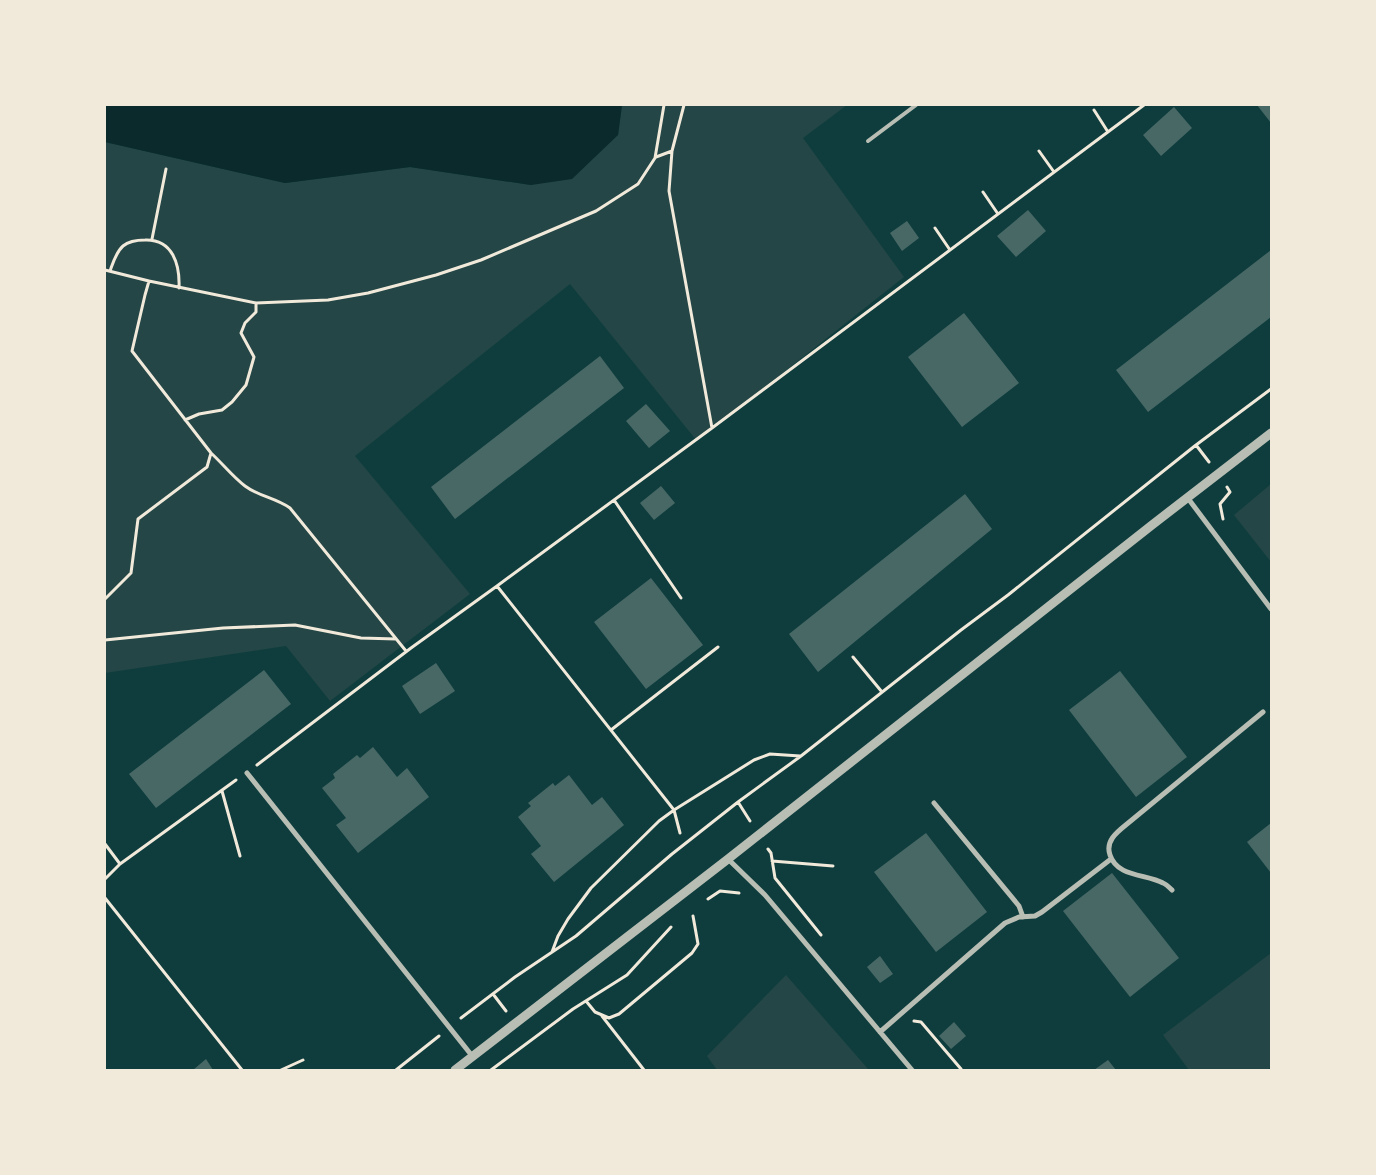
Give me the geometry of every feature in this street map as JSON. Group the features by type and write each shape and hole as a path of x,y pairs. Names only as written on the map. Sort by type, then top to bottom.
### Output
{"street":[{"path":"456,1070 1271,433"},
{"path":"1187,497 1271,609"},
{"path":"1172,890 1164,883 1119,868 1111,859 1109,843 1115,834 1263,712"},
{"path":"247,773 473,1057"},
{"path":"934,803 1019,906 1023,917"},
{"path":"728,858 765,896 912,1070"},
{"path":"880,1032 1005,923 1019,917 1035,916 1042,912 1111,859"}],"lane":[{"path":"868,141 916,105"}],"path":[{"path":"105,270 178,288 256,303 328,300 368,293 436,275 481,260 596,211 638,184 655,158 664,105"},
{"path":"684,105 672,151 669,191 712,428"},
{"path":"105,879 120,864 247,773 406,651 498,586 712,428 1144,105"},
{"path":"1094,110 1108,132"},
{"path":"655,158 672,151"},
{"path":"1039,151 1054,172"},
{"path":"152,239 166,169"},
{"path":"983,192 998,214"},
{"path":"935,228 950,250"},
{"path":"110,271 115,257 123,246 135,240 152,239 166,245 176,258 179,275 178,288"},
{"path":"149,281 132,351 211,453 244,486 281,501 290,508 406,651"},
{"path":"185,420 199,414 222,410 232,402 246,385 254,357 241,333 245,323 256,312 256,303"},
{"path":"396,1070 515,977 576,936 672,854 738,802 801,756 1008,595 1196,445 1271,390"},
{"path":"1196,445 1230,492 1220,504 1223,520"},
{"path":"105,599 130,573 138,519 207,466 211,453"},
{"path":"614,500 681,598"},
{"path":"498,586 674,810 680,833"},
{"path":"105,640 223,628 296,626 361,638 396,639"},
{"path":"611,730 718,647"},
{"path":"853,657 882,692"},
{"path":"551,953 568,919 591,888 659,821 754,760 770,754 801,756"},
{"path":"222,791 240,856"},
{"path":"738,802 771,853 775,878 823,937"},
{"path":"105,844 120,864"},
{"path":"772,861 834,866"},
{"path":"704,901 720,891 738,892 745,897"},
{"path":"105,898 242,1070"},
{"path":"586,1001 595,1012 608,1018 618,1014 692,953 698,944 693,916"},
{"path":"490,1070 573,1009 627,975 674,924"},
{"path":"602,1015 644,1070"},
{"path":"896,1017 921,1022 961,1069"},
{"path":"281,1070 304,1060"}],"shaded area":[{"path":"105,105 622,105 618,135 572,179 531,185 410,167 285,183 105,142"},
{"path":"622,105 847,105 803,138 904,277 697,441 570,284 355,456 470,594 330,701 286,646 105,673 105,142 285,183 410,167 531,185 618,135"},
{"path":"1271,484 1271,562 1234,515"},
{"path":"1271,953 1271,1067 1267,1070 1189,1070 1163,1035"},
{"path":"786,975 869,1070 717,1070 707,1056"}],"building":[{"path":"1257,105 1271,105 1271,123"},
{"path":"1174,107 1192,128 1161,156 1143,135"},
{"path":"1028,210 1046,231 1016,257 997,236"},
{"path":"907,221 919,238 902,251 890,233"},
{"path":"1271,250 1271,317 1148,412 1116,370"},
{"path":"964,313 1019,383 962,427 908,357"},
{"path":"600,356 624,388 455,519 431,487"},
{"path":"646,404 670,431 649,448 626,421"},
{"path":"661,486 675,503 654,520 640,503"},
{"path":"965,494 992,529 818,672 789,634"},
{"path":"651,578 703,645 646,689 594,622"},
{"path":"436,663 455,691 420,714 402,686"},
{"path":"264,670 291,704 156,808 129,774"},
{"path":"1120,671 1187,757 1136,797 1069,710"},
{"path":"373,747 397,777 407,768 429,797 358,853 336,825 346,818 322,788 335,778 333,774 357,755 360,758"},
{"path":"569,775 592,805 602,797 624,825 554,882 531,854 541,846 518,817 531,806 528,803 553,783 555,786"},
{"path":"1271,823 1271,873 1247,842"},
{"path":"926,833 987,912 936,952 874,872"},
{"path":"1112,873 1179,958 1130,997 1063,911"},
{"path":"880,956 893,974 880,983 867,967"},
{"path":"954,1022 966,1036 951,1049 939,1036"},
{"path":"206,1059 213,1070 193,1070"},
{"path":"1108,1060 1116,1070 1094,1070"}]}
